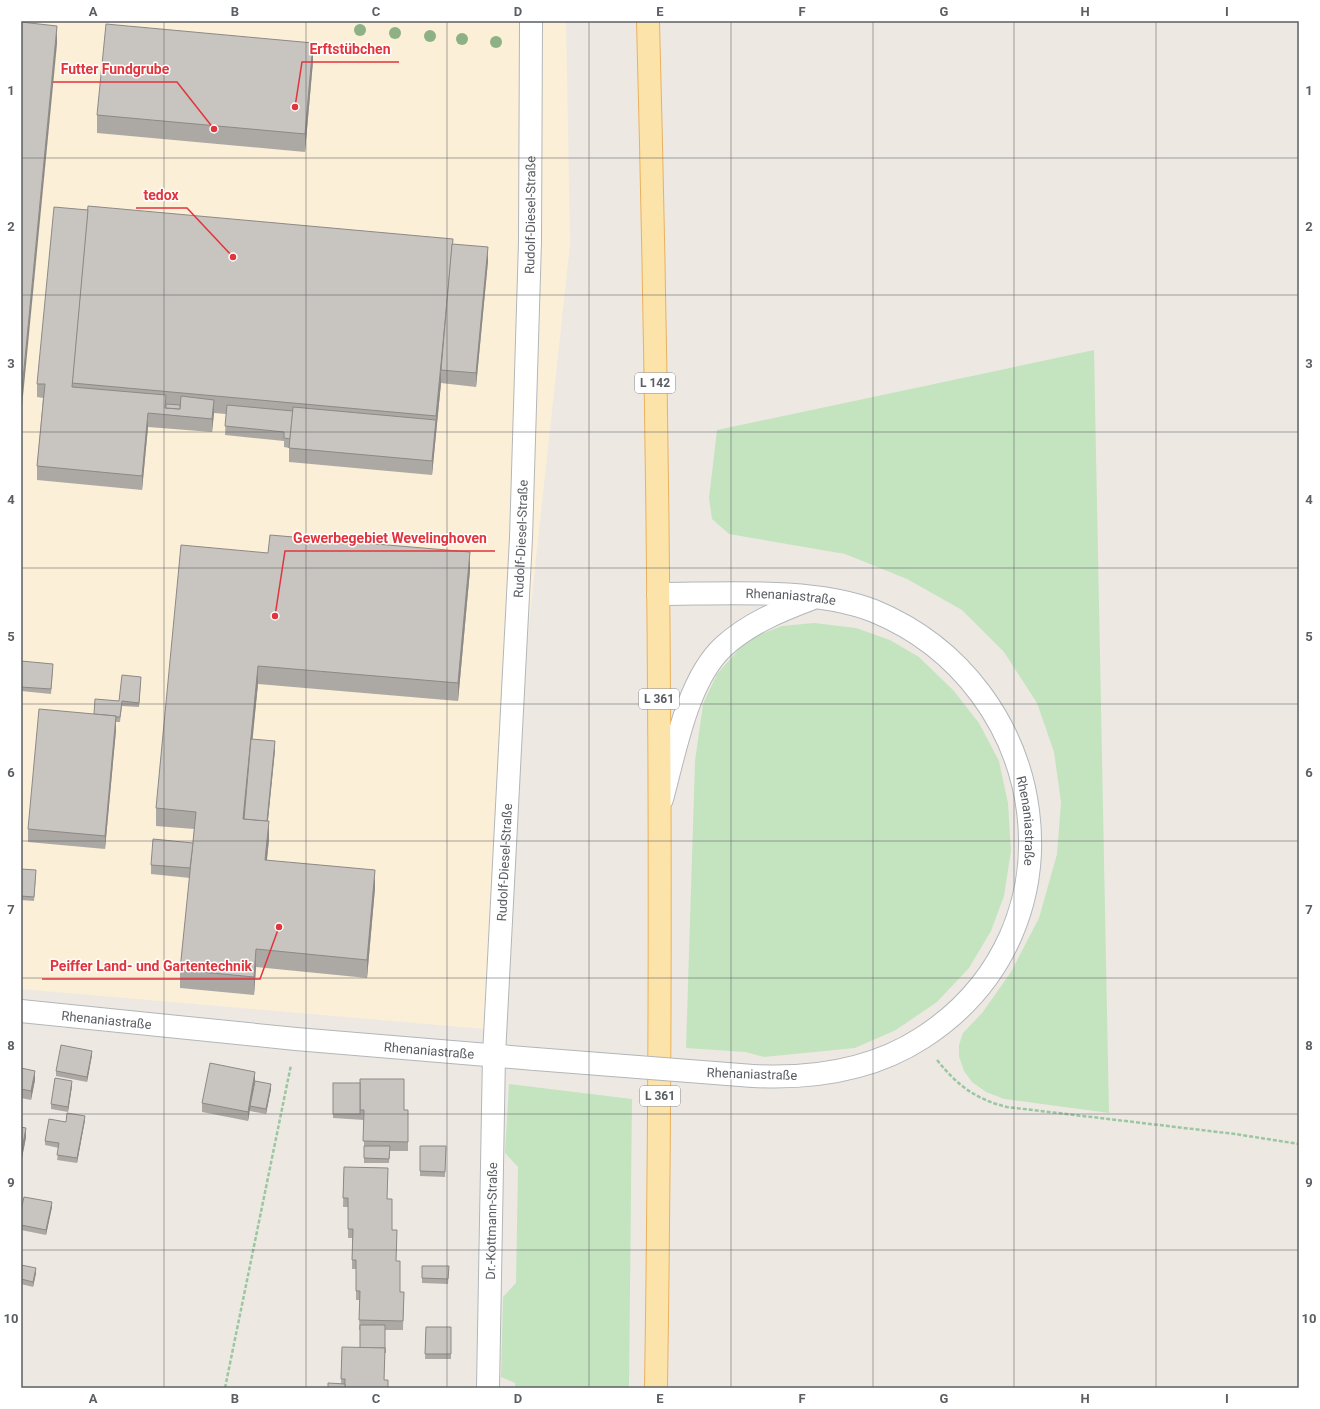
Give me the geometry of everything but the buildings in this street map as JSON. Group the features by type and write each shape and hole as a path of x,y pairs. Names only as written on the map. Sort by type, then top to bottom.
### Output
{"main road":[{"name":"Rudolf-Diesel-Straße","path":"494,1055 521,538 530,242 531,21"},
{"name":"L 142","path":"648,21 652,172 658,594"},
{"name":"Rhenaniastraße","path":"21,1012 296,1039 753,1076 801,1076 849,1070 887,1057 922,1038 950,1017 981,985 1000,955 1017,917 1025,890 1030,848 1029,821 1022,779 1012,746 995,712 979,691 946,656 918,634 886,617 857,606 817,597 658,594"},
{"name":"L 361","path":"656,1388 661,1022 658,594"},
{"name":"L 361","path":"660,804 691,700 700,679 710,662 722,648 756,623 785,609 817,597"},
{"name":"Dr.-Kottmann-Straße","path":"488,1388 494,1055"}],"path":[{"path":"922,1038 952,1077 968,1091 989,1103 1007,1107 1235,1134 1299,1144"},
{"path":"225,1388 296,1039"}],"shaded area":[{"path":"21,21 566,21 570,244 485,1029 21,989"}],"green space":[{"path":"1094,350 1109,1113 1004,1099 986,1092 972,1082 964,1071 959,1056 959,1045 963,1033 982,1013 1011,972 1039,918 1057,854 1061,802 1054,752 1037,703 1004,652 962,610 907,579 845,554 729,534 712,519 709,498 717,430"},
{"path":"814,623 856,628 890,640 919,657 954,691 979,723 999,761 1008,803 1011,851 1004,896 991,931 969,968 937,1002 896,1030 855,1048 764,1057 745,1052 686,1048 695,761 703,704 717,674 739,649 758,635 782,626"},
{"path":"509,1084 632,1099 629,1388 515,1388 515,1383 501,1377 503,1297 516,1283 518,1167 505,1153"}],"place":[{"name":"Erftstübchen","path":"295,107"},
{"name":"Futter Fundgrube","path":"214,129"},
{"name":"tedox","path":"233,257"},
{"name":"Gewerbegebiet Wevelinghoven","path":"275,616"},
{"name":"Peiffer Land- und Gartentechnik","path":"279,927"}]}
